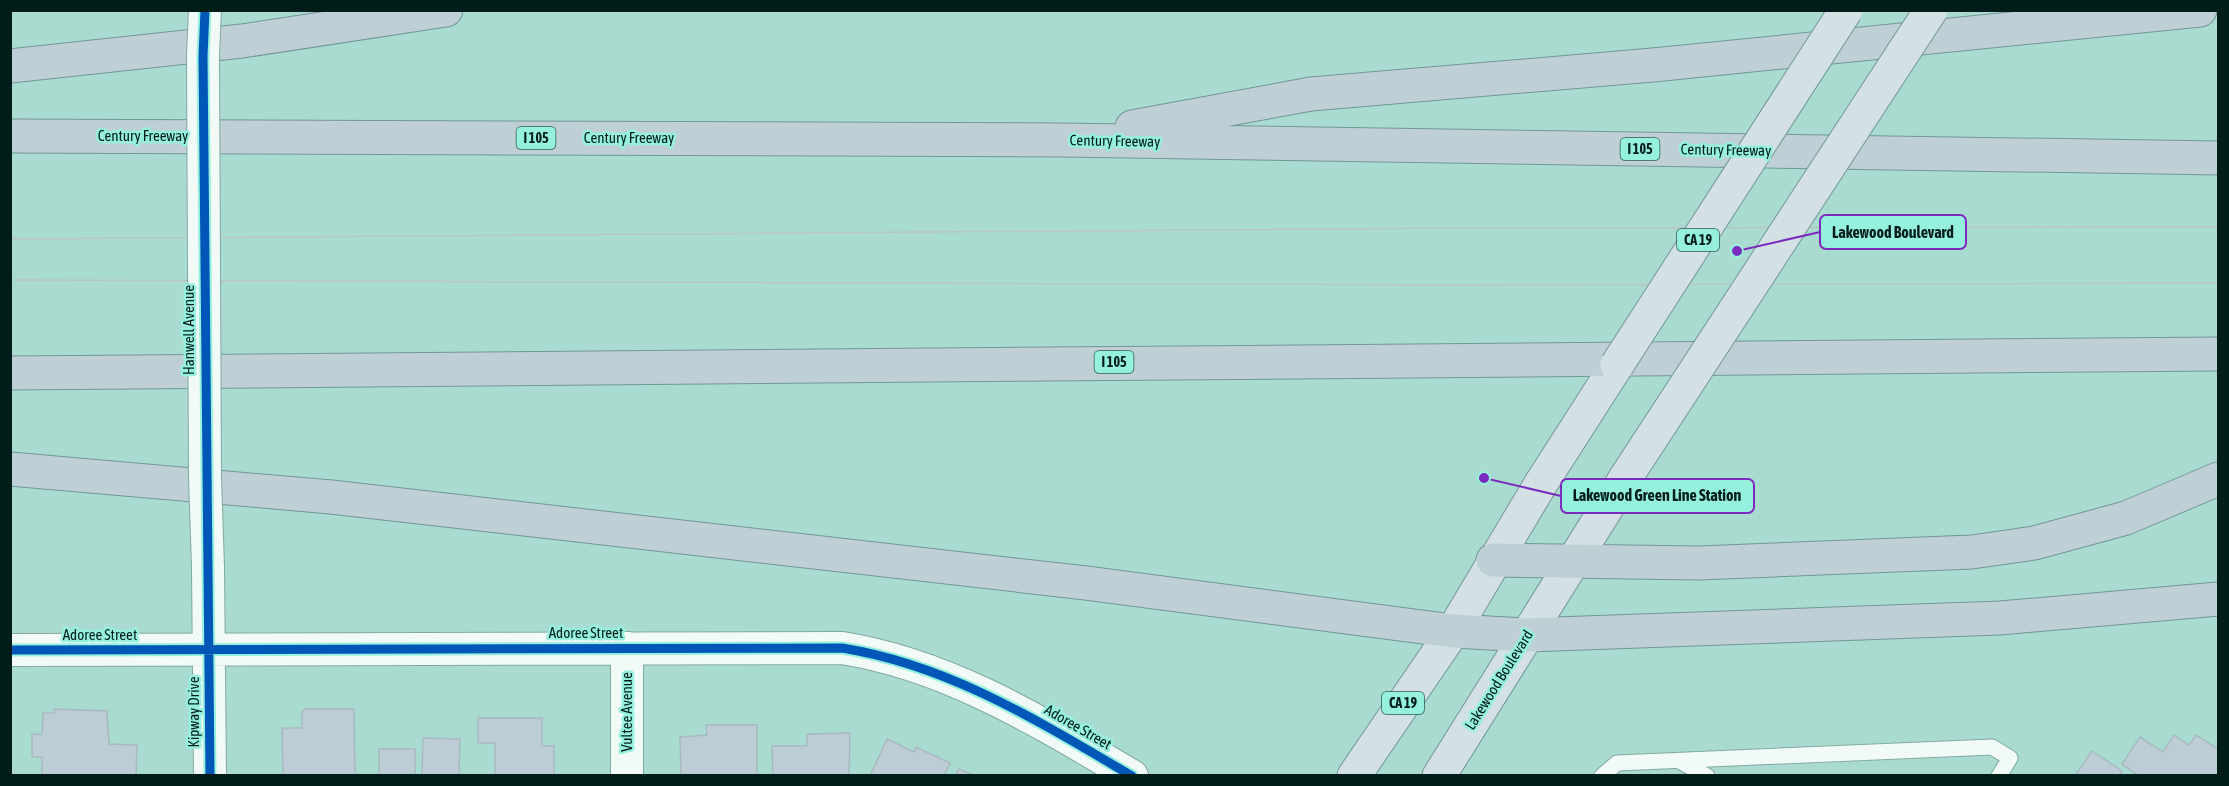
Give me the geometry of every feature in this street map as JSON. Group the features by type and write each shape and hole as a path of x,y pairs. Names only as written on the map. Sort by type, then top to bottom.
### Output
{"highway":[{"path":"10,66 242,41 446,10"},
{"path":"1062,140 1311,94 1653,65 2200,10"},
{"name":"Century Freeway","path":"10,136 1062,140 2218,158"},
{"name":"I 105","path":"10,373 2218,354"},
{"path":"10,469 331,497 1168,593 1453,631 1527,635 2000,618 2218,599"},
{"path":"1493,560 1571,563 1699,563 1972,552 2034,543 2126,518 2218,479"}],"main road":[{"name":"CA 19","path":"1354,776 1453,631 1540,484 1846,10"},
{"name":"Lakewood Boulevard","path":"1439,776 1626,477 1931,10"}],"street":[{"name":"Hanwell Avenue","path":"205,10 203,56 205,465 209,649"},
{"name":"Vultee Avenue","path":"627,648 627,776"},
{"name":"Adoree Street","path":"10,651 842,648 873,653 925,669 1016,708 1132,776"},
{"name":"Kipway Drive","path":"209,649 210,776"}],"lane":[{"path":"1602,776 1617,763 1992,747 2010,758 1999,776"},
{"path":"1679,761 1707,776"}],"building":[{"path":"54,709 107,711 109,744 137,745 136,776 42,776 42,757 32,757 32,734 42,734 43,713 54,713"},
{"path":"305,709 354,709 355,776 283,776 282,728 302,728 302,712"},
{"path":"478,718 542,718 542,746 554,746 554,776 495,776 495,743 478,743"},
{"path":"706,725 757,725 757,776 681,776 680,737 707,735"},
{"path":"850,733 849,775 773,776 772,746 807,746 807,734"},
{"path":"2174,735 2189,745 2196,735 2218,749 2218,776 2139,776 2122,764 2140,737 2163,752"},
{"path":"423,738 460,739 459,776 422,776"},
{"path":"887,739 914,752 916,747 950,763 944,776 870,776"},
{"path":"379,749 415,749 415,776 379,776"},
{"path":"2092,751 2122,771 2119,776 2075,776"},
{"path":"959,769 975,776 955,776"}],"tram line":[{"path":"10,239 1464,228 2218,227"},
{"path":"10,280 1458,285 2218,283"}],"cycle path":[{"path":"205,10 203,56 210,776"},
{"path":"10,650 842,648 881,656 957,682 1028,716 1132,776"}],"place":[{"name":"Lakewood Boulevard","path":"1737,251"},
{"name":"Lakewood Green Line Station","path":"1484,478"}]}
